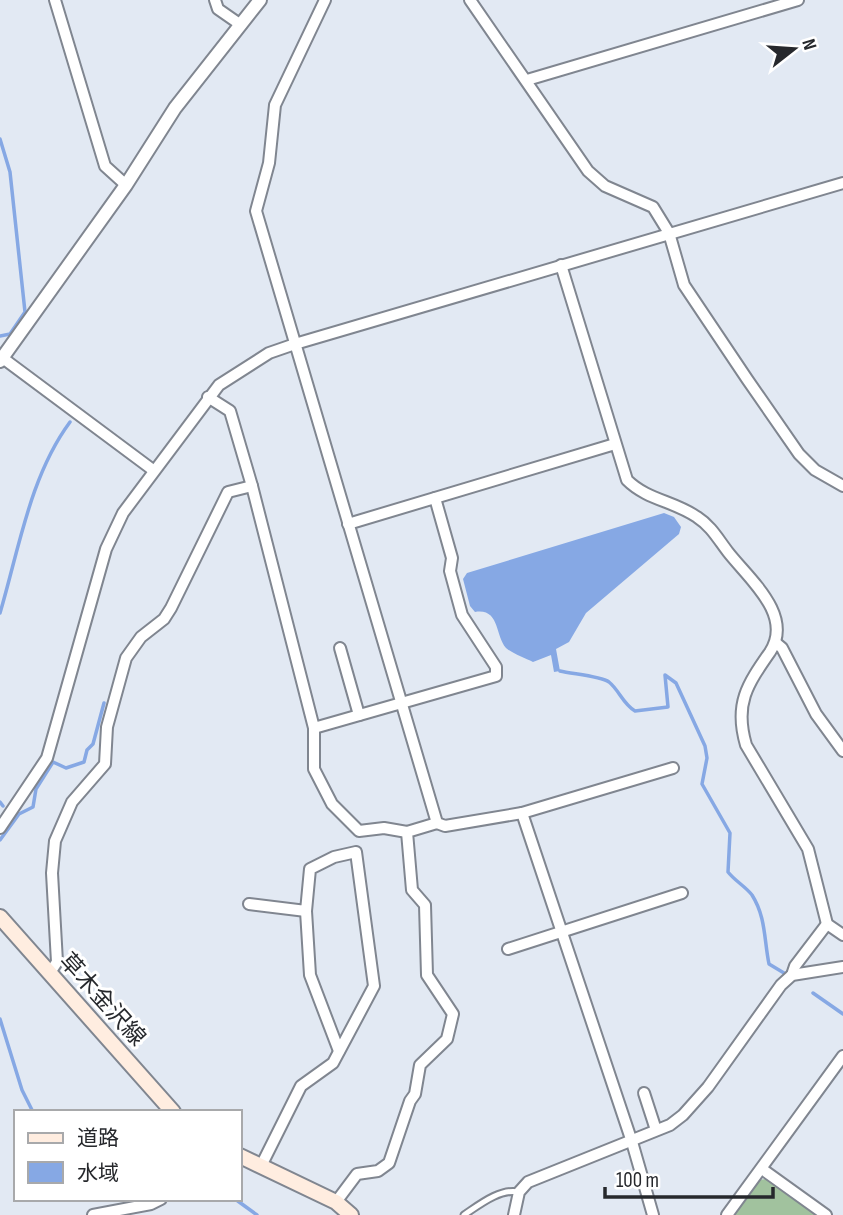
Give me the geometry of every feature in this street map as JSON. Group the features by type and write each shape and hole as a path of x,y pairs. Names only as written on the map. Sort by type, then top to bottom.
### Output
{"main road":[{"name":"草木金沢線","path":"0,917 171,1110"},
{"path":"242,1157 336,1202 351,1215"}],"street":[{"path":"55,0 105,166 126,186"},
{"path":"215,0 218,9 241,25"},
{"path":"153,470 1,358 126,186 175,108 260,0"},
{"path":"326,0 275,105 269,163 256,211 438,823"},
{"path":"470,0 588,171 605,186 653,207 669,233 684,285 747,380 799,454 815,470 843,486"},
{"path":"527,80 798,0"},
{"path":"0,828 47,758 106,549 123,513 208,397 242,367 295,344 843,183"},
{"path":"561,265 627,480 649,497 685,509 715,533 763,593 775,620 778,631 776,643 743,698 743,734 808,849 827,924 843,935"},
{"path":"208,397 230,411 252,486 314,728 314,769 332,804 359,831 384,828 407,832 438,823 445,826 522,813 673,768"},
{"path":"348,524 615,444"},
{"path":"49,974 57,962 52,873 55,841 72,802 105,764 107,727 120,672 141,637 164,619 171,608 228,492 252,486"},
{"path":"314,728 496,676 496,667 462,615 450,571 452,558 435,498"},
{"path":"776,643 782,648 816,714 843,751"},
{"path":"340,648 359,715"},
{"path":"522,813 632,1142 653,1215"},
{"path":"336,1202 357,1174 378,1171 394,1156 410,1101 415,1094 420,1065 426,1056 443,1044 452,1024 448,1003 427,975 425,905 412,890 407,832"},
{"path":"261,1166 301,1086 333,1063 374,986 356,852 310,869 306,911 310,975 339,1051"},
{"path":"508,949 682,893"},
{"path":"248,904 306,911"},
{"path":"514,1215 519,1192 535,1178 670,1125 695,1103 771,995 792,975 795,966 827,924"},
{"path":"792,975 843,967"},
{"path":"727,1215 843,1056"},
{"path":"644,1093 656,1130"},
{"path":"762,1169 826,1215"},
{"path":"93,1215 156,1202 159,1215"}],"lane":[{"path":"464,1215 490,1198 514,1190 519,1192"}],"green space":[{"path":"766,1179 817,1215 734,1215 758,1180"}],"water":[{"path":"664,513 674,517 681,527 679,534 586,613 569,642 556,649 560,671 554,672 551,655 533,662 506,648 493,618 483,612 475,612 470,606 463,579 467,573"}],"waterway":[{"path":"0,139 10,172 25,312 10,334 0,336"},
{"path":"0,613 35,489 56,443 70,422"},
{"path":"560,671 609,682 635,711 668,707 665,675 676,683 705,746 707,758 702,784 730,833 728,872 757,903 769,964 784,973"},
{"path":"0,840 19,814 33,807 36,789 53,762 66,768 84,762 87,750 93,744 104,703"},
{"path":"0,802 3,806"},
{"path":"813,993 843,1014"},
{"path":"0,1019 22,1090 32,1110"},
{"path":"238,1201 257,1215"}]}
